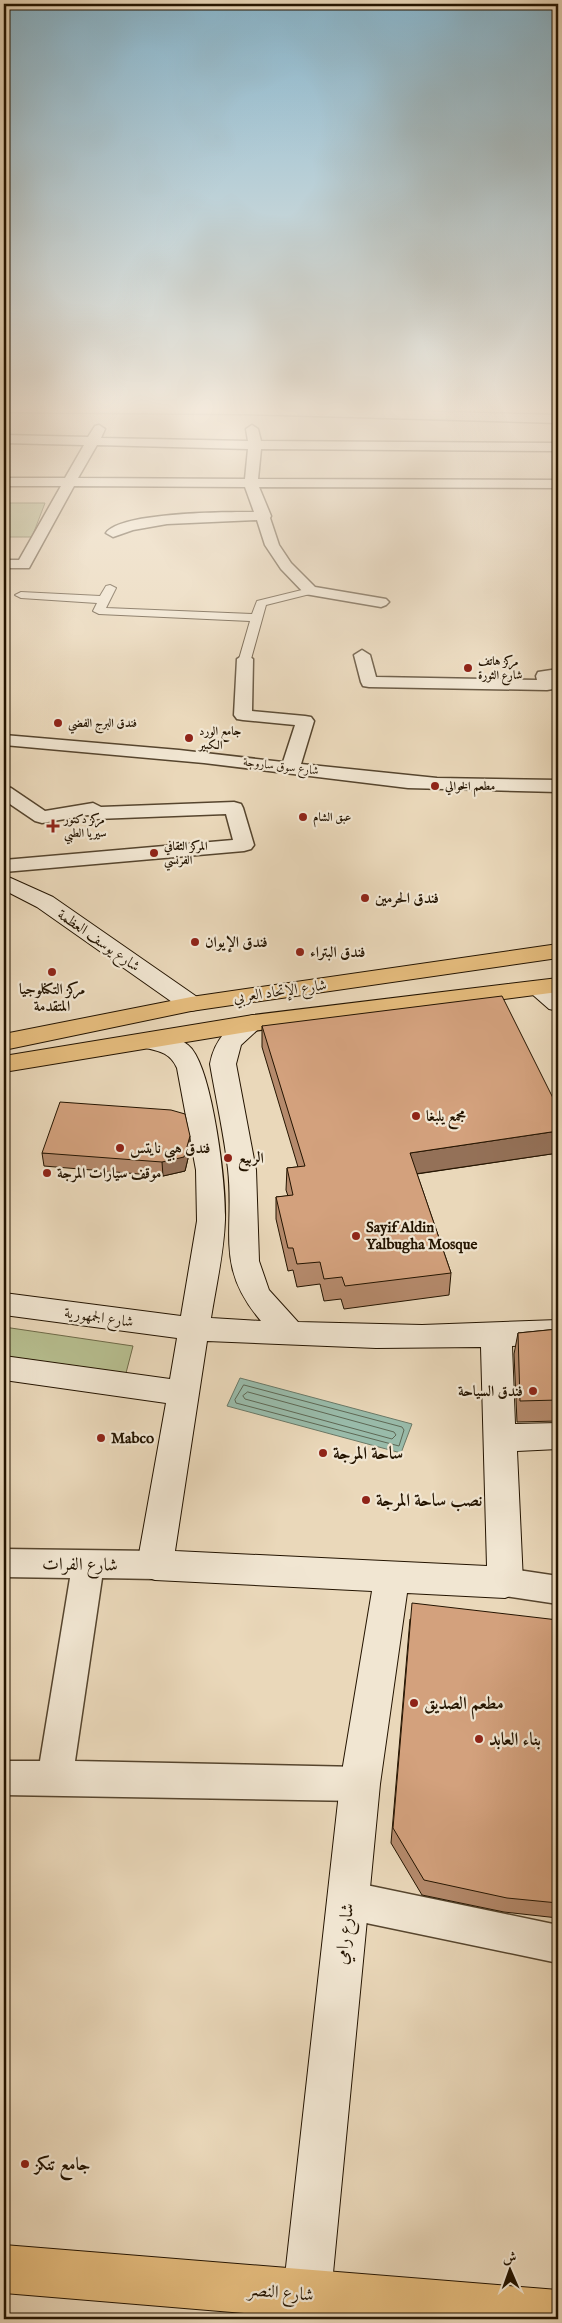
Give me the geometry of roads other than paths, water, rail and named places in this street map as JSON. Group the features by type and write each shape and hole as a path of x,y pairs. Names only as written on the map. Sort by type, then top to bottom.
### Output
{"highway":[{"name":"شارع الإتحاد العربي","path":"7,1053 143,1013 191,1004 558,951"},
{"name":"شارع الإتحاد العربي","path":"7,1053 150,1041 254,1023 548,986"},
{"path":"4,1023 143,1013"},
{"name":"شارع النصر","path":"4,2270 558,2315"}],"main road":[{"name":"شارع يوسف العظمة","path":"4,882 45,902 191,1004"},
{"path":"548,986 558,1004"},
{"path":"254,1023 232,1038 225,1049 222,1064 242,1170 244,1261 257,1296 290,1334"},
{"path":"150,1041 176,1047 185,1055 190,1068 210,1170 211,1221 156,1565 505,1582 496,1336"},
{"name":"شارع الجمهورية","path":"4,1304 194,1329"},
{"path":"194,1329 290,1334 496,1336 558,1332"},
{"path":"4,1368 183,1392"},
{"path":"499,1438 558,1436"},
{"name":"شارع رامي","path":"307,2294 360,1784 392,1575"}],"street":[{"path":"4,564 24,564 51,515"},
{"path":"113,533 126,527 168,521 264,516 272,545 286,566 310,591"},
{"path":"110,588 99,610 255,618"},
{"path":"291,767 305,721 243,715 245,659 255,618 261,603 310,591 381,602"},
{"path":"21,595 104,600"},
{"path":"362,655 369,682 547,685 544,676 558,674"},
{"name":"شارع سوق ساروجة","path":"4,740 291,767 370,778 438,784 558,786"},
{"path":"4,792 42,817 93,809 96,814 234,808 244,845 4,866"},
{"name":"شارع الفرات","path":"4,1563 156,1565"},
{"path":"55,1778 88,1564"},
{"path":"505,1582 558,1590"},
{"path":"4,1778 360,1784"},
{"path":"347,1900 558,1944"}],"water":[{"path":"240,1378 412,1424 401,1453 227,1406"}],"place":[{"name":"مركز هاتف شارع الثورة","path":"468,668"},
{"name":"فندق البرج الفضي","path":"58,723"},
{"name":"جامع الورد الكبير","path":"189,738"},
{"name":"مطعم الخوالي","path":"435,786"},
{"name":"عبق الشام","path":"303,817"},
{"name":"مركز دكتور سيريا الطبي","path":"53,826"},
{"name":"المركز الثقافي الفرنسي","path":"154,853"},
{"name":"فندق الحرمين","path":"365,898"},
{"name":"فندق الإيوان","path":"195,942"},
{"name":"فندق البتراء","path":"300,952"},
{"name":"مركز التكنلوجيا المتقدمة","path":"52,972"},
{"name":"مجمع يلبغا","path":"416,1116"},
{"name":"فندق هبي نايتس","path":"120,1148"},
{"name":"الربيع","path":"228,1158"},
{"name":"موقف سيارات المرجة","path":"47,1173"},
{"name":"Sayif Aldin Yalbugha Mosque","path":"356,1236"},
{"name":"فندق السياحة","path":"533,1391"},
{"name":"Mabco","path":"101,1438"},
{"name":"ساحة المرجة","path":"323,1453"},
{"name":"نصب ساحة المرجة","path":"366,1500"},
{"name":"مطعم الصديق","path":"414,1703"},
{"name":"بناء العابد","path":"479,1739"},
{"name":"جامع تنكز","path":"25,2164"}]}
